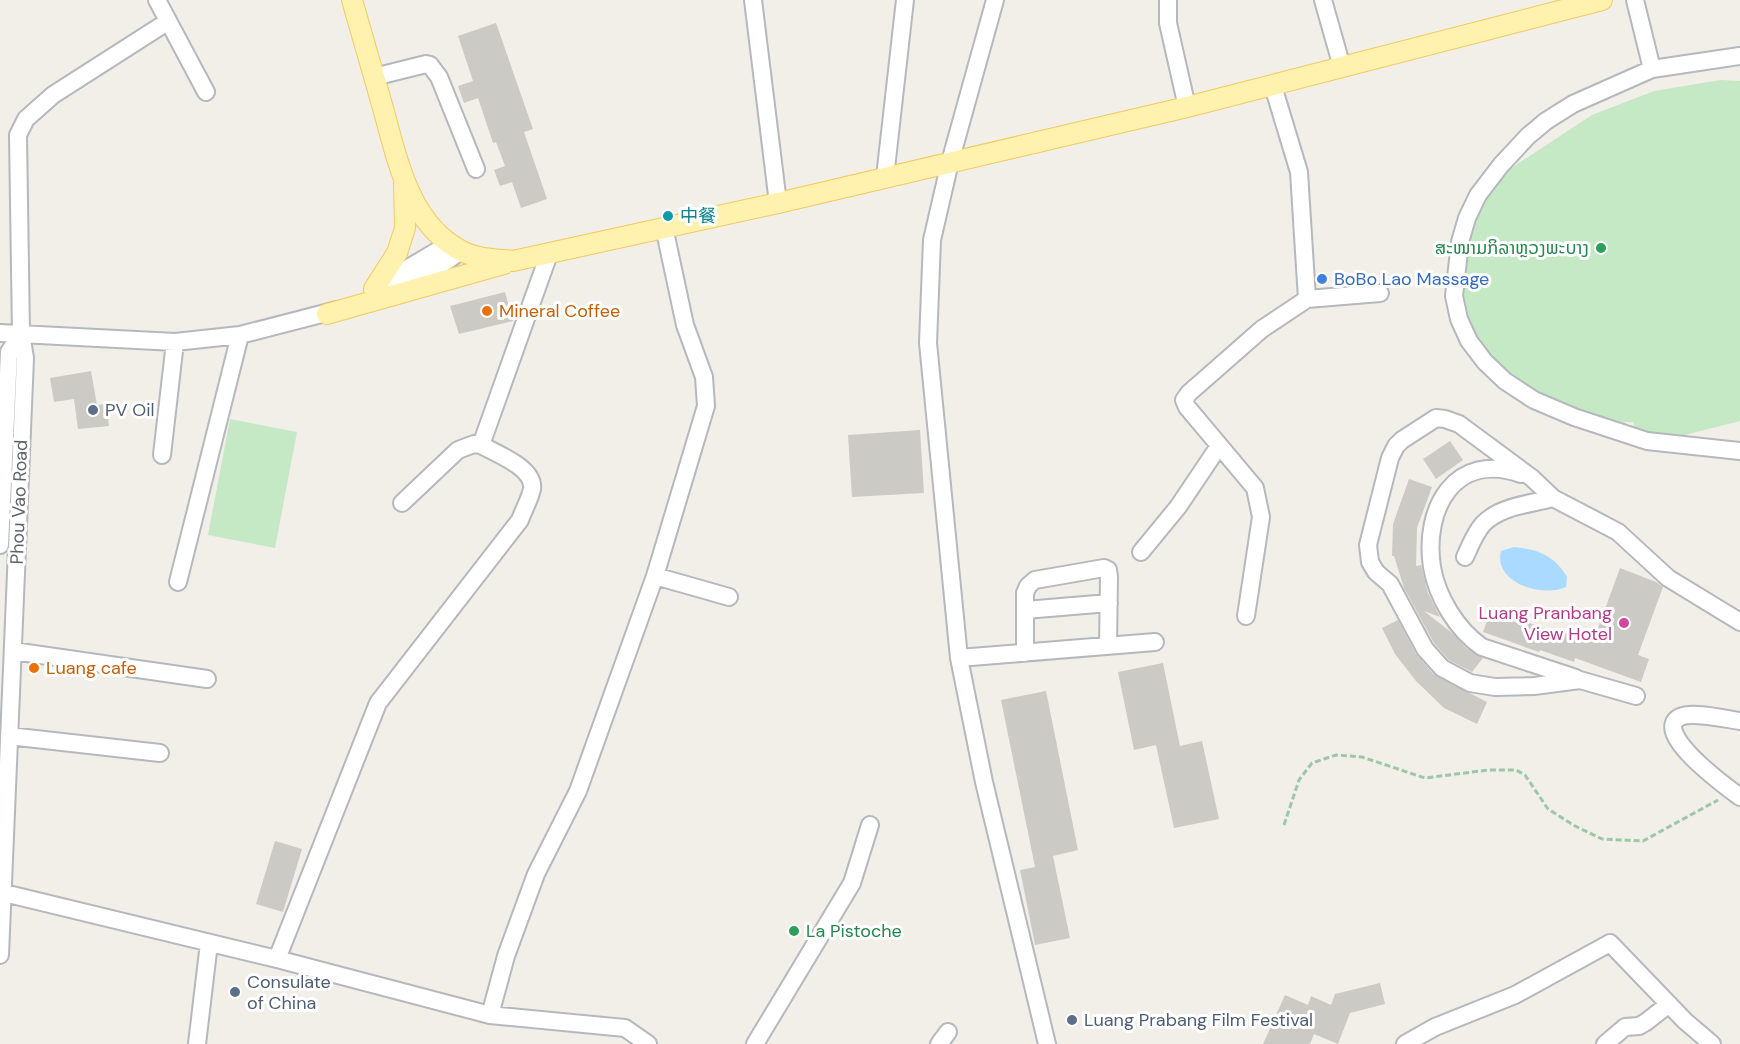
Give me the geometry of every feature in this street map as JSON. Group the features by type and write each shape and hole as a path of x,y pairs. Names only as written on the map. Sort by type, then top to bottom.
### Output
{"main road":[{"path":"352,0 404,179 420,210 430,225 455,247 487,259 513,261"},
{"path":"327,314 513,261 664,226 778,203 1187,107 1602,0"},
{"path":"374,289 397,253 405,228 404,179"}],"street":[{"path":"157,0 206,92"},
{"path":"753,0 778,203"},
{"path":"885,177 905,0"},
{"path":"994,0 950,162 932,240 928,343 959,658 984,782 1047,1044"},
{"path":"1168,0 1168,23 1187,107"},
{"path":"1323,0 1341,67"},
{"path":"1635,0 1652,69"},
{"path":"21,334 18,135 27,119 53,95 167,22"},
{"path":"1740,56 1652,69 1573,104 1528,136 1501,165 1478,195 1467,218 1460,242 1454,296 1459,319 1469,341 1485,363 1505,381 1534,400 1574,417 1647,441 1740,451"},
{"path":"374,77 426,64 430,65 439,77 476,169"},
{"path":"1273,86 1299,172 1307,299"},
{"path":"490,1015 506,956 536,874 578,791 655,576 706,406 704,377 685,325 664,226"},
{"path":"0,333 175,342 240,335 327,314 420,277 444,264 455,247"},
{"path":"327,314 437,251 455,247"},
{"path":"481,445 549,254"},
{"path":"1246,616 1261,517 1255,488 1187,407 1184,400 1189,393 1262,329 1307,299 1380,292"},
{"name":"Phou Vao Road","path":"0,545 9,352 21,334"},
{"name":"Phou Vao Road","path":"0,955 25,358 21,334"},
{"path":"178,582 240,335"},
{"path":"162,455 175,342"},
{"path":"1580,680 1534,686 1495,687 1470,683 1442,668 1425,649 1390,584 1376,572 1370,562 1368,545 1390,458 1402,440 1436,418 1459,424 1532,478 1553,498 1618,532 1668,578 1740,622"},
{"path":"277,959 378,703 520,520 532,488 531,478 525,470 481,445 474,444 458,450 402,503"},
{"path":"1140,552 1178,507 1219,446"},
{"path":"1532,478 1506,469 1473,470 1445,492 1436,513 1430,543 1432,568 1440,593 1460,629 1482,647 1636,696"},
{"path":"1465,557 1482,524 1491,517 1501,511 1553,498"},
{"path":"1025,653 1025,593 1028,586 1035,580 1104,568 1108,570 1109,577 1108,646"},
{"path":"655,576 729,597"},
{"path":"1025,610 1109,603"},
{"path":"959,658 1155,642"},
{"path":"13,651 186,674 207,679"},
{"path":"1737,794 1687,752 1673,734 1673,727 1675,721 1681,717 1692,715 1740,722"},
{"path":"9,736 160,753"},
{"path":"755,1044 852,883 870,825"},
{"path":"1,892 277,959 490,1015 625,1028 648,1044"},
{"path":"197,1044 209,943"},
{"path":"1406,1044 1435,1027 1515,995 1607,944 1613,945 1685,1021 1712,1044"},
{"path":"1605,1044 1620,1030 1625,1027 1639,1026 1669,1004"}],"path":[{"path":"1284,825 1299,780 1312,763 1336,755 1362,757 1425,778 1488,770 1516,770 1525,775 1548,808 1575,826 1602,839 1625,842 1642,841 1737,794"}],"green space":[{"name":"ສະໜາມກິລາຫຼວງພະບາງ","path":"1721,80 1740,81 1740,421 1641,446 1633,422 1579,425 1485,362 1464,309 1458,270 1466,225 1490,182 1592,115 1654,91"},
{"path":"230,419 297,432 275,548 208,535"}],"water":[{"path":"1514,547 1538,552 1551,559 1567,577 1566,587 1545,591 1522,585 1512,579 1505,572 1501,562 1501,551"}],"building":[{"path":"496,23 533,129 524,132 547,199 521,208 512,182 500,186 494,170 505,166 496,142 493,143 478,98 464,103 458,86 473,81 458,36"},
{"path":"505,292 513,321 459,334 450,306"},
{"path":"91,371 97,405 106,404 109,426 78,429 74,399 54,402 50,378"},
{"path":"920,430 924,493 852,497 848,435"},
{"path":"1450,441 1463,460 1436,479 1423,459"},
{"path":"1409,479 1432,487 1417,528 1416,566 1421,565 1428,593 1440,617 1424,611 1452,633 1466,648 1483,658 1472,672 1449,660 1434,643 1404,588 1394,556 1392,556 1393,524"},
{"path":"1620,568 1663,587 1638,655 1649,659 1641,682 1575,658 1574,662 1483,632 1491,609 1554,632 1555,629 1591,642"},
{"path":"1398,620 1416,654 1434,675 1487,702 1477,724 1444,708 1416,681 1395,654 1382,628"},
{"path":"1163,663 1180,746 1202,741 1219,819 1174,828 1156,745 1134,750 1118,672"},
{"path":"1046,691 1078,850 1053,856 1070,938 1035,945 1020,870 1035,867 1001,700"},
{"path":"275,841 302,849 283,912 256,904"},
{"path":"1380,983 1385,1004 1350,1013 1338,1044 1314,1034 1310,1044 1263,1044 1285,995 1308,1005 1311,996 1331,1005 1335,994"}],"place":[{"name":"中餐","path":"668,216"},
{"name":"ສະໜາມກິລາຫຼວງພະບາງ","path":"1601,248"},
{"name":"BoBo Lao Massage","path":"1322,279"},
{"name":"Mineral Coffee","path":"487,311"},
{"name":"PV Oil","path":"93,410"},
{"name":"Luang Pranbang View Hotel","path":"1624,623"},
{"name":"Luang cafe","path":"34,668"},
{"name":"La Pistoche","path":"794,931"},
{"name":"Consulate of China","path":"235,992"},
{"name":"Luang Prabang Film Festival","path":"1072,1020"}]}
